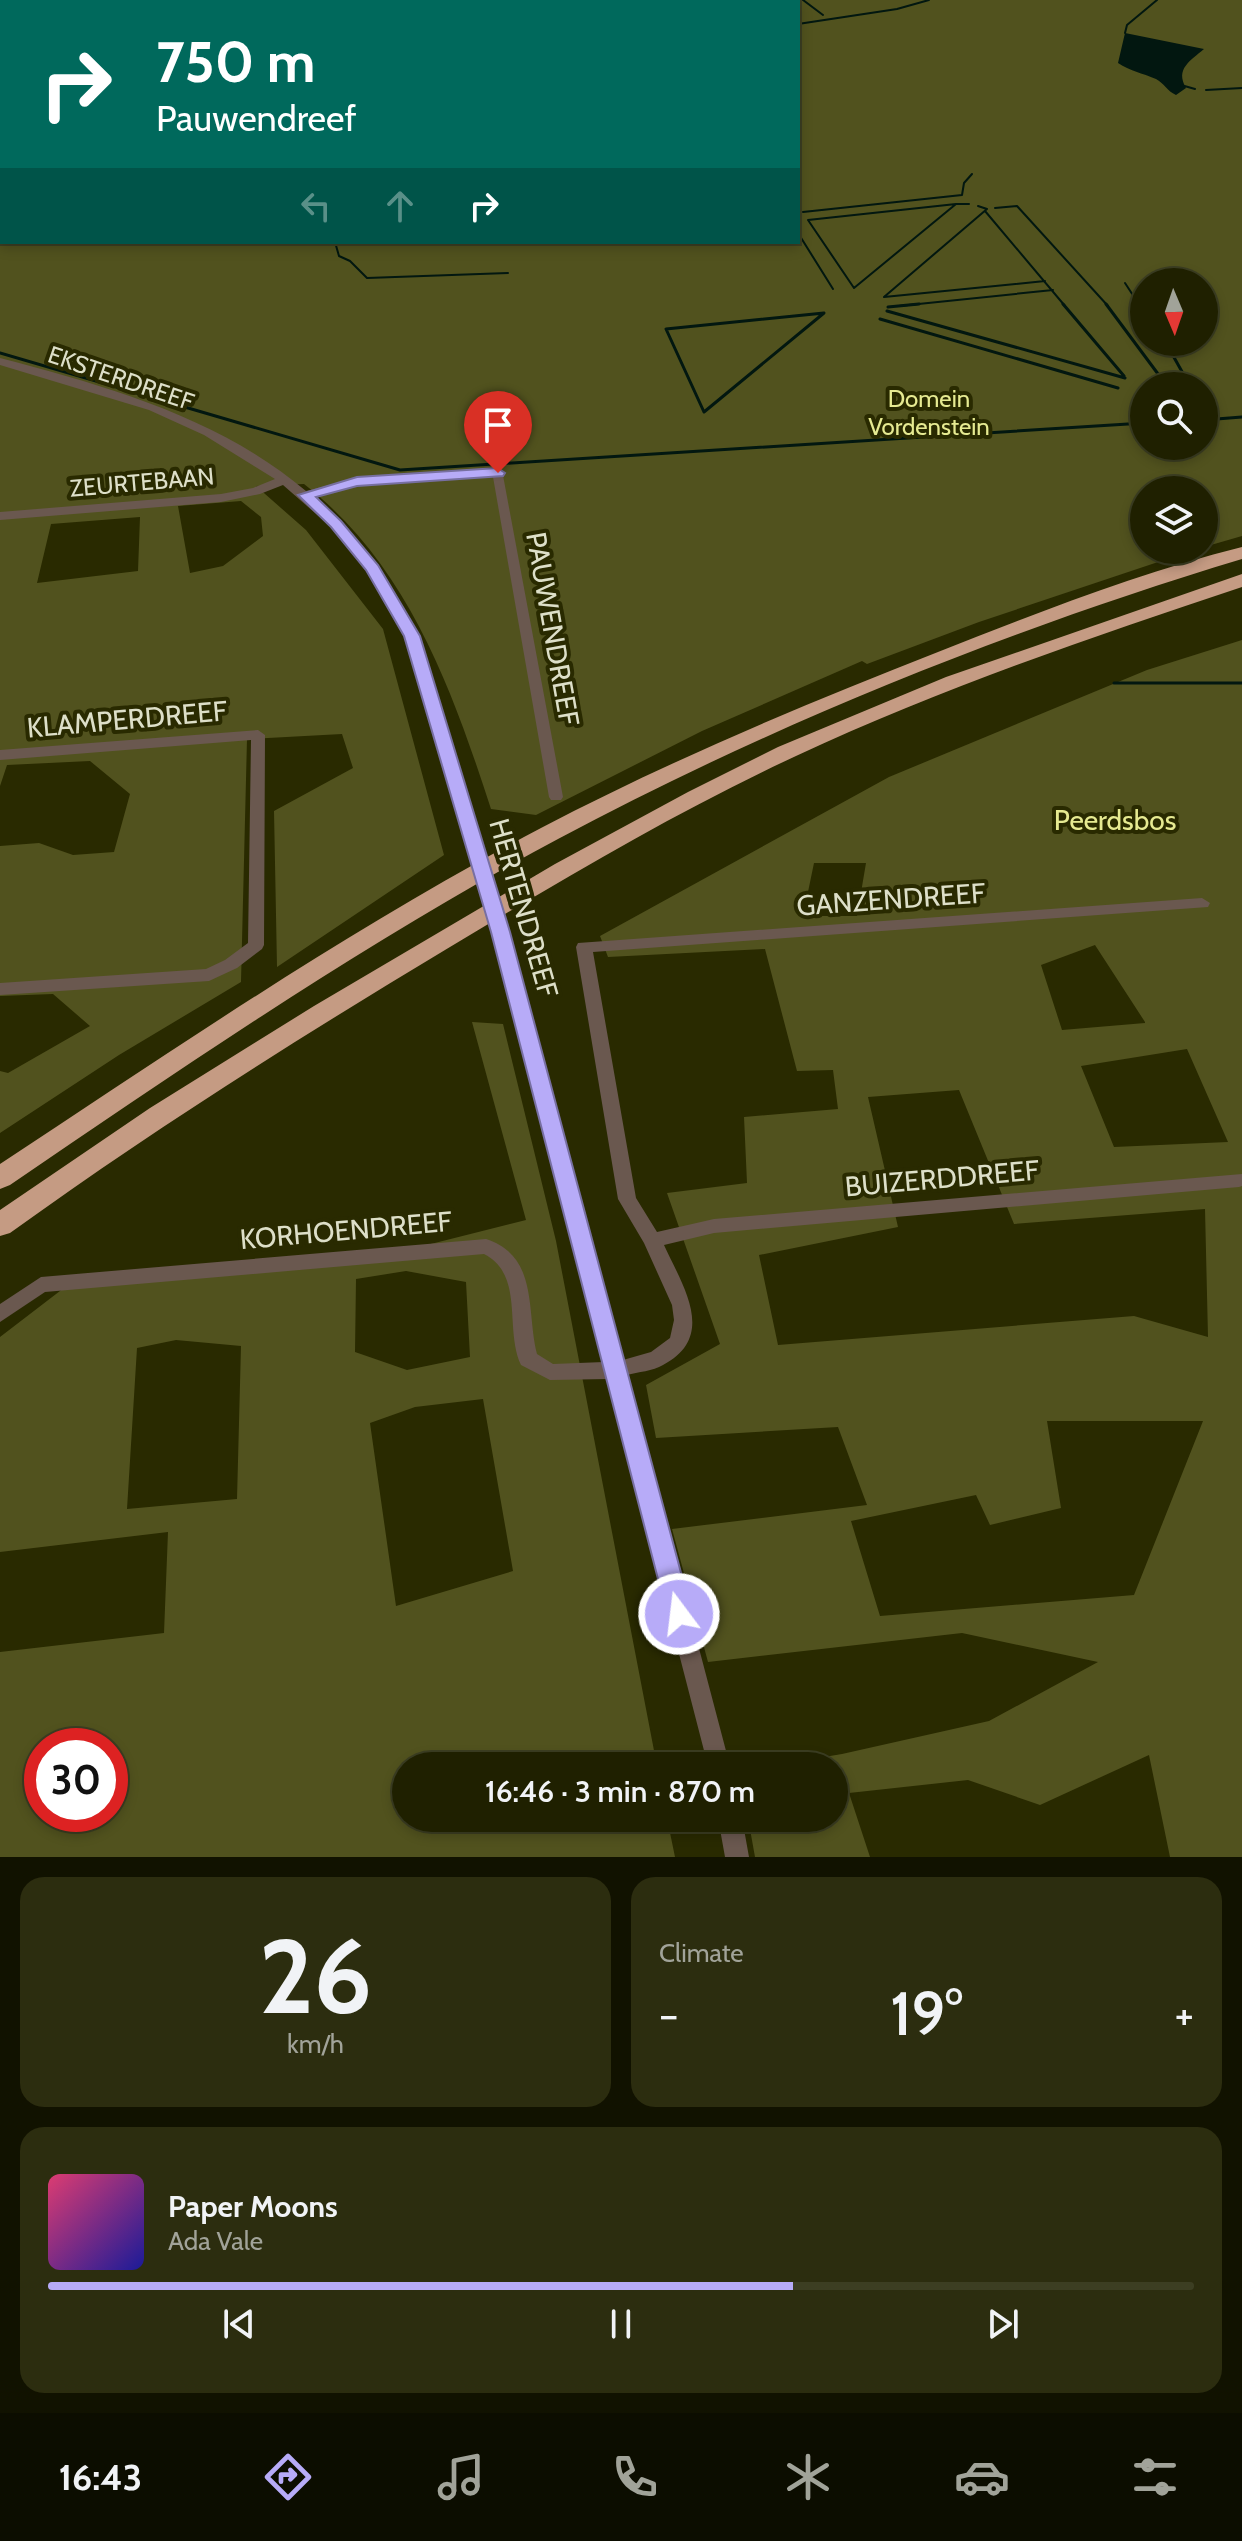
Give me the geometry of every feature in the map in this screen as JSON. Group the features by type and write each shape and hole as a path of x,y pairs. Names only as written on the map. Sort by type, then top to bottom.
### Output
{"highway":[{"path":"0,1178 310,972 548,835 763,731 929,663 1086,604 1242,553"},
{"path":"0,1225 107,1148 334,1004 576,861 787,752 1013,660 1242,580"}],"street":[{"name":"EKSTERDREEF","path":"0,361 153,407 208,432 306,495"},
{"name":"PAUWENDREEF","path":"306,495 357,482 498,473 556,797"},
{"name":"ZEURTEBAAN","path":"0,516 221,498 256,491 285,480"},
{"name":"HERTENDREEF","path":"306,495 336,524 373,568 412,636 501,932 715,1752"},
{"name":"KLAMPERDREEF","path":"0,755 258,735 256,945 231,964 209,975 0,989"},
{"name":"GANZENDREEF","path":"584,947 1202,903"},
{"name":"HERTENDREEF","path":"584,947 627,1199 652,1240 682,1305 684,1320 679,1342 657,1359 616,1370"},
{"name":"BUIZERDDREEF","path":"652,1240 714,1226 1239,1180"},
{"name":"KORHOENDREEF","path":"0,1314 41,1285 486,1246 503,1254 512,1264 517,1278 522,1340 528,1359 550,1372 616,1370"},
{"path":"733,1832 737,1857"}],"green space":[{"name":"Domein Vordenstein","path":"800,0 1242,0 1242,536 1218,543 1218,476 1130,476 1130,564 1152,564 979,622 867,664 862,661 702,731 536,815 491,809 442,675 399,591 372,552 340,516 304,484 256,486 306,530 383,629 444,855 277,967 274,811 353,768 342,734 247,739 241,982 119,1055 0,1133 0,1071 8,1073 90,1026 53,994 0,996 0,846 39,843 73,855 114,852 130,794 90,761 7,765 0,786 0,244 800,244","holes":["241,501 261,517 263,536 223,566 190,573 178,506","140,517 138,571 37,583 51,524"]},
{"name":"Peerdsbos","path":"1242,640 1242,1857 1170,1857 1149,1755 1040,1805 968,1780 849,1793 870,1857 755,1857 751,1832 848,1832 848,1753 989,1721 1098,1662 962,1633 708,1662 672,1529 867,1505 838,1427 656,1438 646,1385 720,1344 667,1193 747,1183 744,1117 838,1109 833,1070 797,1071 765,949 608,957 600,936 889,777 1147,670","holes":["814,863 866,863 857,916 803,916","1095,945 1145,1023 1062,1030 1041,965","1187,1049 1228,1142 1114,1147 1081,1066","959,1090 1014,1224 1205,1209 1208,1337 1134,1316 778,1345 759,1255 898,1227 868,1097","1047,1421 1203,1421 1134,1595 880,1616 851,1521 976,1495 990,1525 1061,1508"]},
{"path":"472,1022 503,1024 556,1241 654,1752 392,1752 392,1832 670,1832 675,1857 0,1857 0,1652 164,1633 168,1532 0,1552 0,1337 73,1281 407,1250 526,1220","holes":["406,1271 466,1282 470,1357 407,1370 355,1352 356,1279","176,1340 241,1346 237,1499 127,1509 137,1348","483,1399 513,1571 396,1606 370,1423 415,1407"]}],"shaded area":[{"path":"1125,33 1204,49 1183,70 1186,88 1176,95 1156,79 1118,63"}],"waterway":[{"path":"803,0 823,15"},
{"path":"800,24 897,9 929,0"},
{"path":"1125,33 1127,25 1157,0"},
{"path":"1181,85 1195,89"},
{"path":"1206,90 1242,88"},
{"path":"803,212 962,195 964,183 972,174"},
{"path":"956,204 969,204"},
{"path":"956,204 854,288 808,220 956,204"},
{"path":"978,206 987,209 884,297 1044,281"},
{"path":"995,208 1017,206 1108,306"},
{"path":"985,211 1044,281"},
{"path":"800,236 833,289"},
{"path":"336,244 339,256 350,261 367,278 508,273"},
{"path":"1044,281 1052,290"},
{"path":"1125,283 1130,291"},
{"path":"908,305 1052,290"},
{"path":"1052,290 1065,306"},
{"path":"908,305 919,304"},
{"path":"1063,304 1124,376"},
{"path":"1106,304 1157,372"},
{"path":"888,307 908,305"},
{"path":"899,306 908,305"},
{"path":"887,311 1125,378"},
{"path":"824,313 704,412 666,329 824,313"},
{"path":"880,319 1118,388"},
{"path":"0,353 400,470 1130,424"},
{"path":"1173,356 1182,372"},
{"path":"1218,419 1242,417"},
{"path":"1114,683 1242,683"}],"route":[{"path":"498,473 338,484 306,495 336,524 373,568 412,636 501,932 679,1614"}]}
